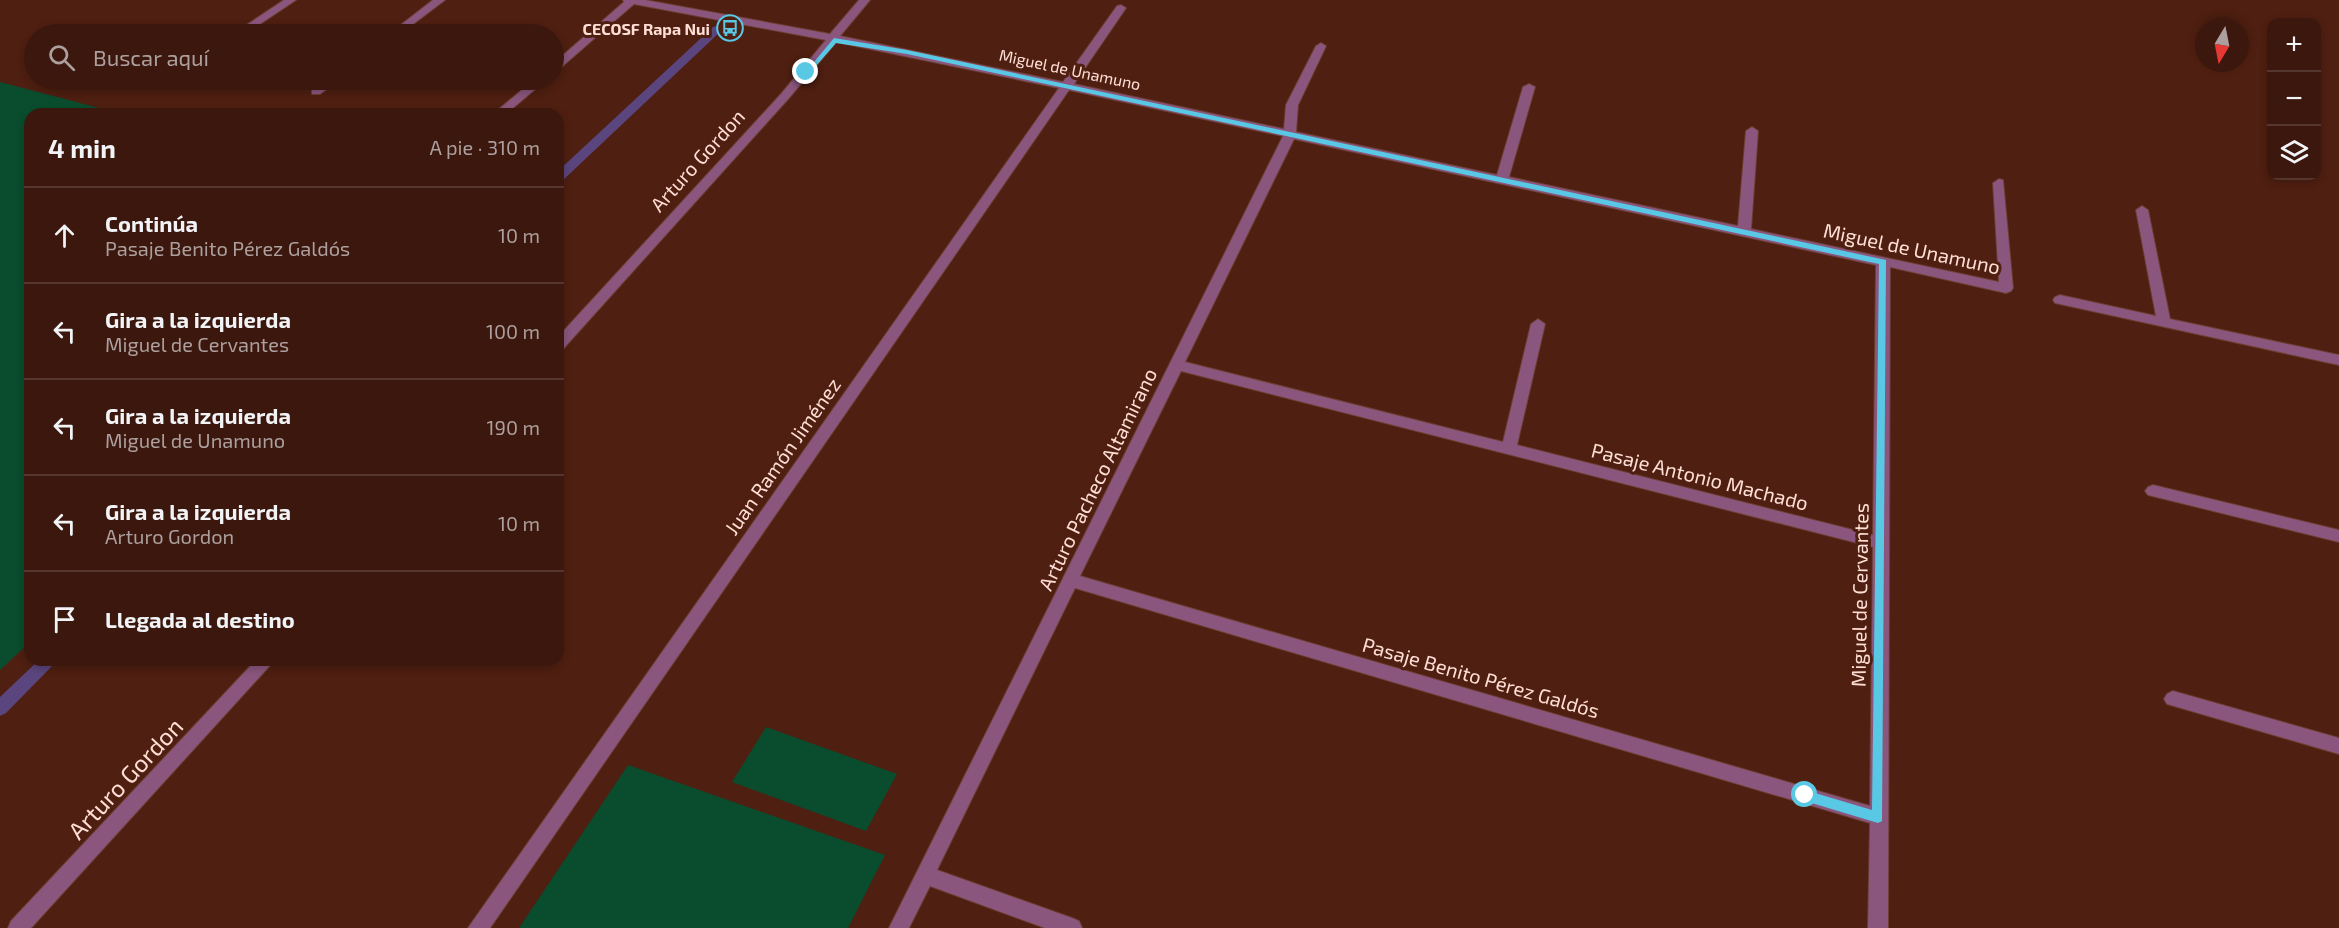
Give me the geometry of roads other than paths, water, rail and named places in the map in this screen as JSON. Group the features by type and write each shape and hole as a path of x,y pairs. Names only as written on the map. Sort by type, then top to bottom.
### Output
{"street":[{"path":"254,24 291,0"},
{"path":"408,24 440,0"},
{"path":"564,59 630,0"},
{"name":"Miguel de Unamuno","path":"630,0 907,52 2006,288 1999,183"},
{"name":"Arturo Gordon","path":"564,339 834,40 865,0"},
{"name":"Juan Ramón Jiménez","path":"478,928 1121,8"},
{"name":"Arturo Pacheco Altamirano","path":"899,928 1290,134 1292,105 1321,46"},
{"path":"1502,180 1529,87"},
{"path":"506,108 528,90"},
{"path":"1744,232 1752,131"},
{"path":"2142,210 2164,322"},
{"name":"Miguel de Cervantes","path":"1878,928 1883,262"},
{"path":"2060,300 2339,360"},
{"path":"1509,449 1538,324"},
{"name":"Pasaje Antonio Machado","path":"1177,365 1881,543"},
{"path":"2153,491 2339,536"},
{"name":"Pasaje Benito Pérez Galdós","path":"1070,580 1878,817"},
{"name":"Arturo Gordon","path":"18,928 261,666"},
{"path":"2173,699 2339,746"},
{"path":"925,875 1072,928"}],"waterway":[{"path":"564,172 717,29"},
{"path":"0,708 44,666"}],"place":[{"name":"CECOSF Rapa Nui","path":"730,28"}]}
